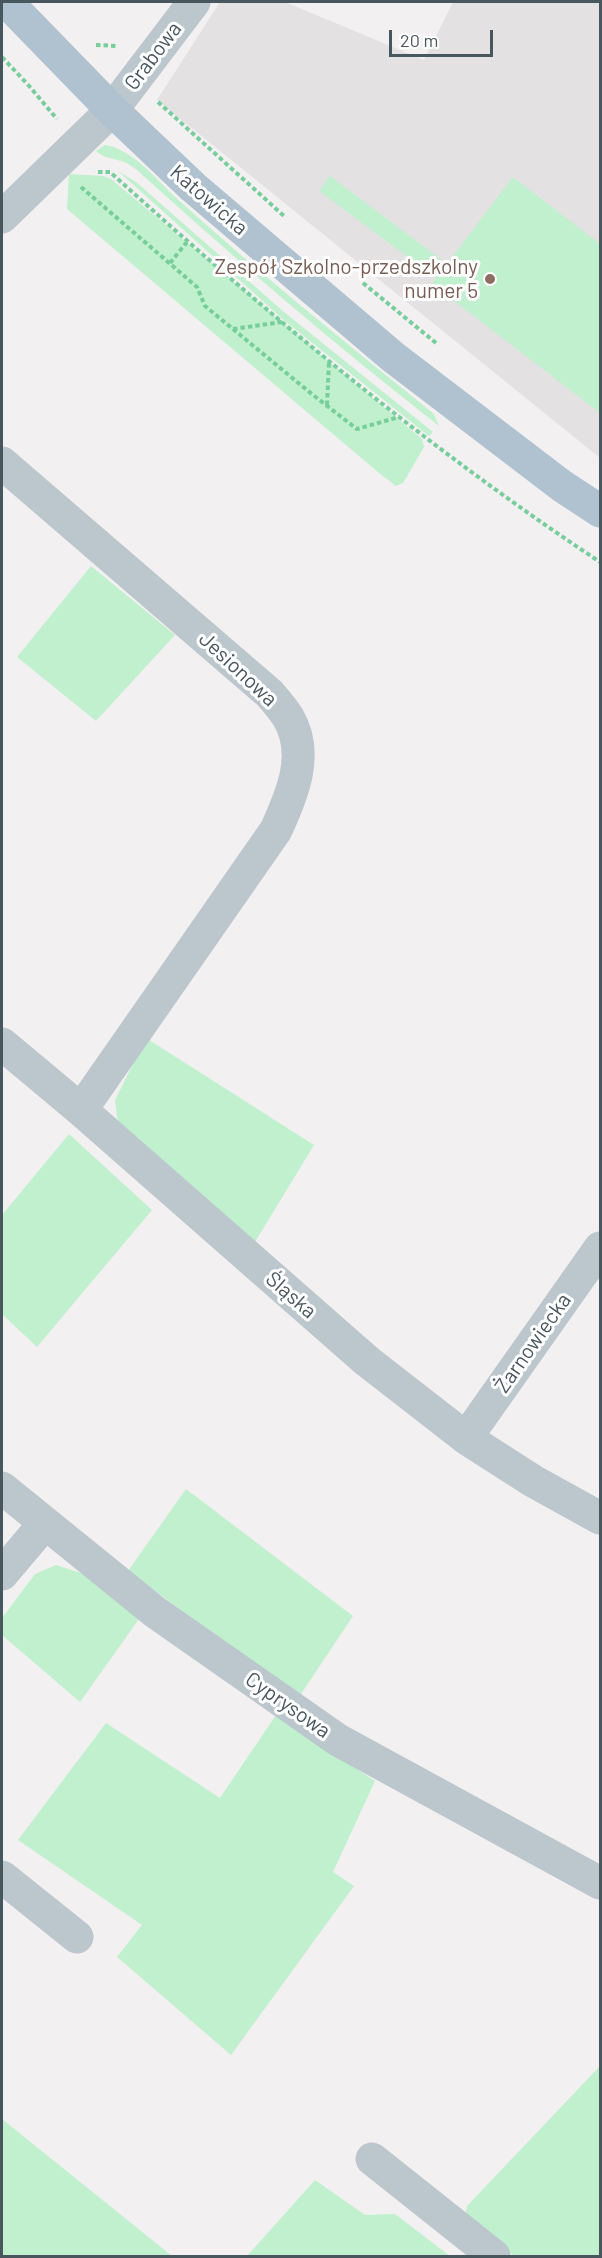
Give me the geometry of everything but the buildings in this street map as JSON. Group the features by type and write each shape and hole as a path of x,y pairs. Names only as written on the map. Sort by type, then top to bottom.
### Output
{"main road":[{"name":"Katowicka","path":"7,2 112,110 193,187 393,357 562,486 600,511"}],"street":[{"name":"Grabowa","path":"112,110 194,2"},
{"path":"2,216 69,165 112,110"},
{"name":"Jesionowa","path":"2,463 270,694 288,718 299,752 293,793 276,830 81,1110"},
{"name":"Śląska","path":"2,1044 81,1110 367,1361 466,1438 600,1518"},
{"name":"Żarnowiecka","path":"466,1438 600,1248"},
{"name":"Cyprysowa","path":"2,1488 155,1612 338,1740 600,1883"},
{"path":"2,1574 45,1523"},
{"path":"2,1877 77,1937"},
{"path":"372,2159 494,2256"}],"path":[{"path":"2,57 62,126 51,145 69,165 71,178 197,286 205,306 357,429 399,417"},
{"path":"160,93 156,100 291,222"},
{"path":"69,165 110,172 187,242 329,362 537,520 600,562"},
{"path":"170,263 187,242"},
{"path":"362,282 444,350"},
{"path":"233,329 282,322"},
{"path":"327,405 329,362"}],"shaded area":[{"name":"Zespół Szkolno-przedszkolny numer 5","path":"220,2 285,2 424,60 453,2 600,2 600,458 157,100"}],"green space":[{"path":"105,145 134,158 238,252 434,414 439,426 285,301 137,170 127,163 106,157 96,151"},
{"path":"118,171 136,182 284,312 433,432 429,436 285,321"},
{"path":"69,174 103,176 111,179 422,439 424,447 403,483 396,486 379,473 67,209"},
{"path":"330,176 447,264 513,177 600,244 600,413 432,284 436,278 319,191"},
{"path":"91,566 175,635 96,721 17,657"},
{"path":"146,1038 314,1145 255,1242 118,1124 115,1100"},
{"path":"69,1134 152,1210 37,1347 2,1314 2,1215"},
{"path":"186,1489 353,1616 299,1697 128,1571"},
{"path":"56,1565 90,1576 139,1619 80,1702 2,1635 2,1618 35,1574"},
{"path":"276,1715 375,1781 333,1872 354,1886 231,2055 117,1957 142,1925 18,1840 106,1723 220,1798"},
{"path":"600,2066 600,2256 514,2256 465,2217 467,2206"},
{"path":"2,2119 172,2256 2,2256"},
{"path":"315,2180 365,2215 395,2214 450,2256 247,2256"}],"place":[{"name":"Zespół Szkolno-przedszkolny numer 5","path":"490,279"}]}
